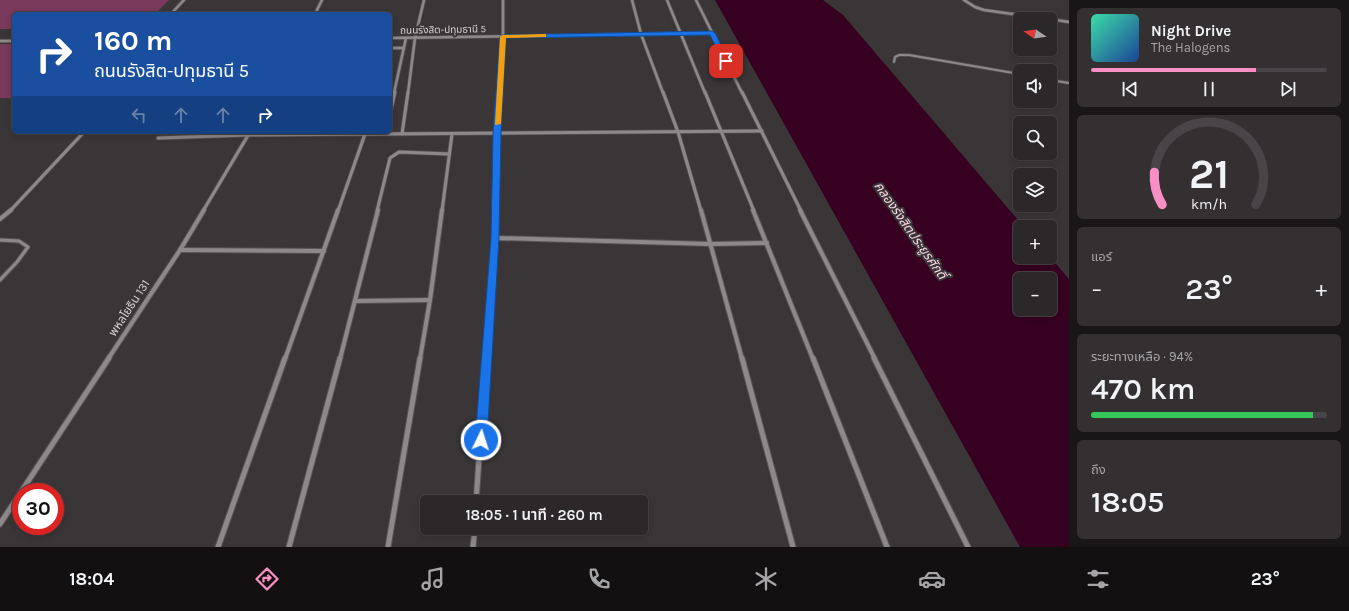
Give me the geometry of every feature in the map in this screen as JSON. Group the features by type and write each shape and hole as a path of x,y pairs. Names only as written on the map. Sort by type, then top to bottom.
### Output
{"street":[{"path":"173,12 184,0"},
{"path":"316,12 322,0"},
{"path":"402,134 416,38 424,0"},
{"path":"477,495 495,238 497,133 503,36 503,0"},
{"path":"632,0 641,34 678,132 711,244 793,547"},
{"path":"668,0 767,243 887,547"},
{"path":"696,0 968,547"},
{"path":"964,0 975,7 984,10 1013,14"},
{"path":"1057,20 1069,22"},
{"name":"ถนนรังสิต-ปทุมธานี 5","path":"392,38 712,33"},
{"path":"392,105 406,38"},
{"path":"0,41 12,41"},
{"path":"392,48 404,48"},
{"path":"158,138 249,134 762,131"},
{"path":"0,219 82,134"},
{"name":"พหลโยธิน 131","path":"27,483 180,250 249,134"},
{"path":"218,547 365,134"},
{"path":"388,547 430,300 452,134"},
{"path":"289,547 356,300 390,158 399,152 450,154"},
{"path":"495,238 711,244 767,243"},
{"path":"180,250 324,251"},
{"path":"356,300 430,300"},
{"name":"พหลโยธิน 131","path":"0,524 12,506"},
{"path":"473,547 474,535"}],"lane":[{"path":"894,62 895,57 909,54 1013,73"},
{"path":"1057,81 1069,83"},
{"path":"0,240 19,241 28,247 17,262 0,280"}],"water":[{"name":"คลองรังสิตประยูรศักดิ์","path":"715,0 823,0 843,15 1018,220 1013,220 1013,264 1056,264 1069,279 1069,547 1020,547"}],"building":[{"path":"0,0 169,0 157,12 12,12 12,29 0,29"},
{"path":"0,44 12,44 12,98 0,98"}],"slow traffic":[{"path":"498,124 503,36 544,36"}],"route":[{"path":"481,440 495,238 497,133 503,36 712,33 726,61"}]}
